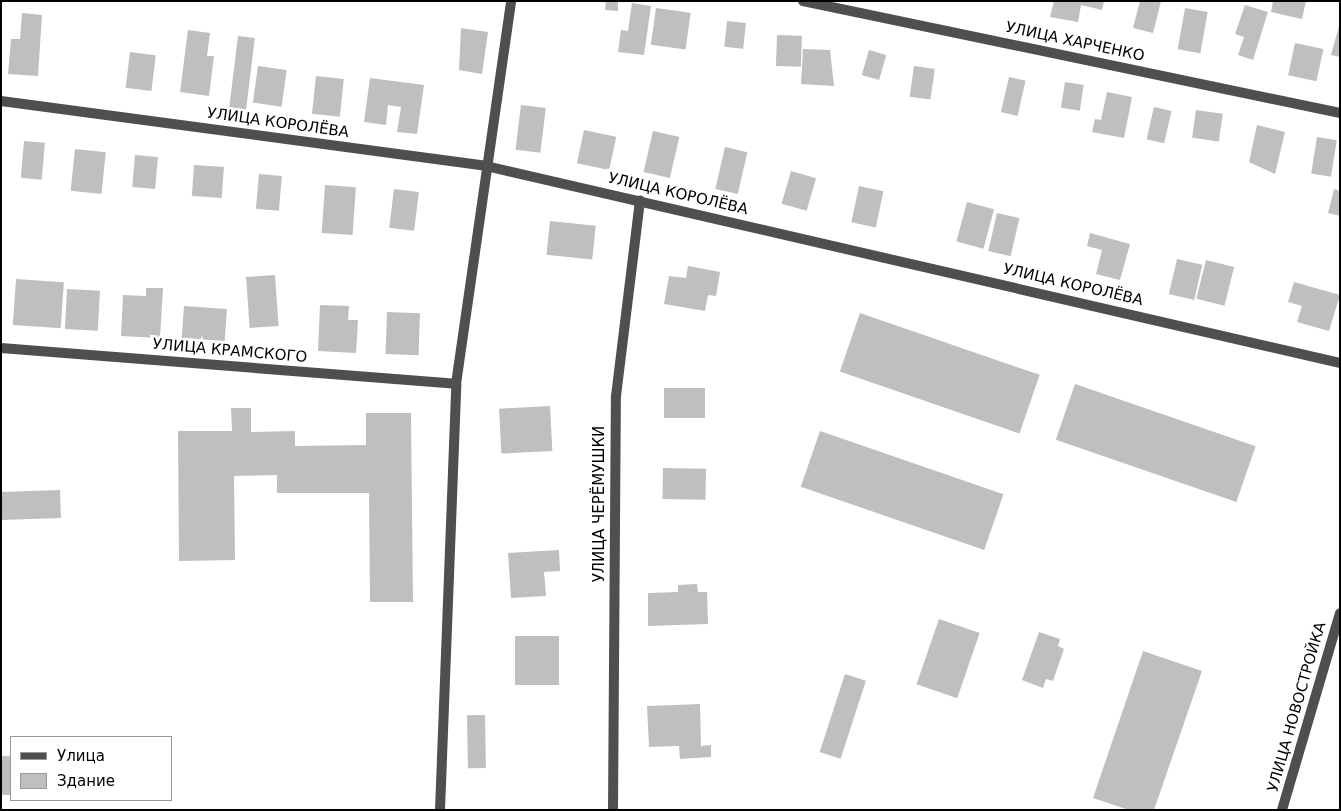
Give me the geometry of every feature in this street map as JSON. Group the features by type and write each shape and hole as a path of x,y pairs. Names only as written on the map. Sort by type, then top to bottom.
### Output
{"street":[{"path":"440,810 456,384 511,1"},
{"name":"УЛИЦА ХАРЧЕНКО","path":"803,1 1340,112"},
{"name":"УЛИЦА КОРОЛЁВА","path":"1,101 486,166 1340,363"},
{"name":"УЛИЦА ЧЕРЁМУШКИ","path":"613,810 616,396 640,200"},
{"name":"УЛИЦА КРАМСКОГО","path":"1,348 456,384"},
{"name":"УЛИЦА НОВОСТРОЙКА","path":"1282,810 1340,613"}],"building":[{"path":"606,1 618,1 618,11 605,10"},
{"path":"1054,1 1104,1 1102,10 1081,5 1078,22 1050,17"},
{"path":"1140,1 1161,1 1153,33 1133,28"},
{"path":"1273,1 1306,1 1302,19 1271,12"},
{"path":"632,3 651,6 644,55 618,52 621,30 628,31"},
{"path":"1245,5 1268,12 1253,60 1238,55 1244,37 1235,34"},
{"path":"656,8 691,13 686,50 651,45"},
{"path":"1185,8 1208,12 1200,53 1178,49"},
{"path":"22,13 42,15 38,76 8,74 11,39 20,39"},
{"path":"727,21 746,23 743,49 724,47"},
{"path":"1340,26 1340,57 1331,55"},
{"path":"461,28 488,32 482,74 459,70"},
{"path":"188,30 210,33 207,56 214,56 209,96 180,92"},
{"path":"777,35 802,36 801,67 776,66"},
{"path":"238,36 255,38 246,110 229,107"},
{"path":"1295,43 1323,49 1317,81 1288,75"},
{"path":"803,49 830,50 834,86 801,84"},
{"path":"869,50 886,55 879,80 862,75"},
{"path":"130,52 156,55 151,91 126,88"},
{"path":"258,66 287,70 282,107 253,103"},
{"path":"914,66 935,69 930,100 910,97"},
{"path":"316,76 344,79 340,117 312,114"},
{"path":"1009,77 1026,81 1017,116 1001,112"},
{"path":"370,78 424,85 417,134 397,132 401,107 388,105 386,125 364,122"},
{"path":"1065,82 1084,85 1080,111 1061,108"},
{"path":"1107,92 1132,97 1124,138 1092,132 1095,119 1101,120"},
{"path":"521,105 546,108 540,153 516,150"},
{"path":"1154,107 1172,111 1164,143 1147,139"},
{"path":"1196,110 1223,114 1219,141 1192,138"},
{"path":"1257,125 1285,132 1275,174 1249,162"},
{"path":"584,130 616,137 609,170 577,163"},
{"path":"653,131 679,137 670,178 644,172"},
{"path":"1317,137 1337,140 1331,177 1311,174"},
{"path":"24,141 45,143 42,180 21,178"},
{"path":"725,147 747,152 738,194 715,189"},
{"path":"75,149 106,152 101,194 71,191"},
{"path":"135,155 158,157 155,189 132,187"},
{"path":"194,165 224,167 222,198 192,196"},
{"path":"791,171 816,178 807,211 782,204"},
{"path":"259,174 282,176 279,211 256,209"},
{"path":"325,185 356,187 353,235 322,233"},
{"path":"859,186 883,191 876,227 851,222"},
{"path":"394,189 419,192 414,231 389,228"},
{"path":"1334,189 1340,191 1340,216 1328,213"},
{"path":"967,202 994,209 983,249 956,242"},
{"path":"997,213 1019,218 1011,256 988,251"},
{"path":"550,221 596,226 592,260 546,255"},
{"path":"1090,233 1130,244 1120,280 1096,274 1102,250 1087,246"},
{"path":"1177,259 1202,265 1194,300 1169,294"},
{"path":"1206,260 1234,267 1224,306 1196,299"},
{"path":"688,266 720,272 716,296 708,295 705,311 664,304 669,276 686,278"},
{"path":"275,275 279,326 250,328 246,277"},
{"path":"16,279 64,282 61,328 13,325"},
{"path":"1294,282 1340,295 1329,331 1297,322 1302,306 1288,302"},
{"path":"146,288 163,288 160,338 121,336 123,295 146,296"},
{"path":"67,289 100,291 98,331 65,329"},
{"path":"320,305 349,306 348,320 358,320 356,353 318,351"},
{"path":"184,306 227,309 225,341 182,338"},
{"path":"387,312 420,313 419,355 386,354"},
{"path":"860,313 1040,375 1019,433 840,372"},
{"path":"1075,384 1256,446 1236,502 1056,440"},
{"path":"664,388 705,388 705,418 664,418"},
{"path":"550,406 552,451 501,454 499,409"},
{"path":"231,408 251,408 251,432 295,431 295,446 366,445 366,413 411,413 413,602 370,602 369,493 277,493 277,475 234,476 235,560 179,561 178,431 232,431"},
{"path":"820,431 1003,494 984,550 801,487"},
{"path":"663,468 706,469 705,500 662,499"},
{"path":"60,490 61,518 2,520 1,492"},
{"path":"559,550 560,571 544,572 546,596 511,598 508,553"},
{"path":"697,584 698,592 707,592 708,624 648,626 648,593 678,592 678,585"},
{"path":"939,619 980,633 957,698 917,684"},
{"path":"1039,632 1060,639 1058,646 1064,649 1053,681 1046,679 1043,688 1022,680"},
{"path":"515,636 559,636 559,685 515,685"},
{"path":"1143,651 1202,671 1154,810 1129,810 1093,798"},
{"path":"845,674 866,681 841,759 820,752"},
{"path":"700,704 701,746 711,745 711,757 680,759 679,746 649,747 647,706"},
{"path":"467,715 485,715 486,768 468,768"},
{"path":"1,756 10,756 10,795 1,795"}]}
